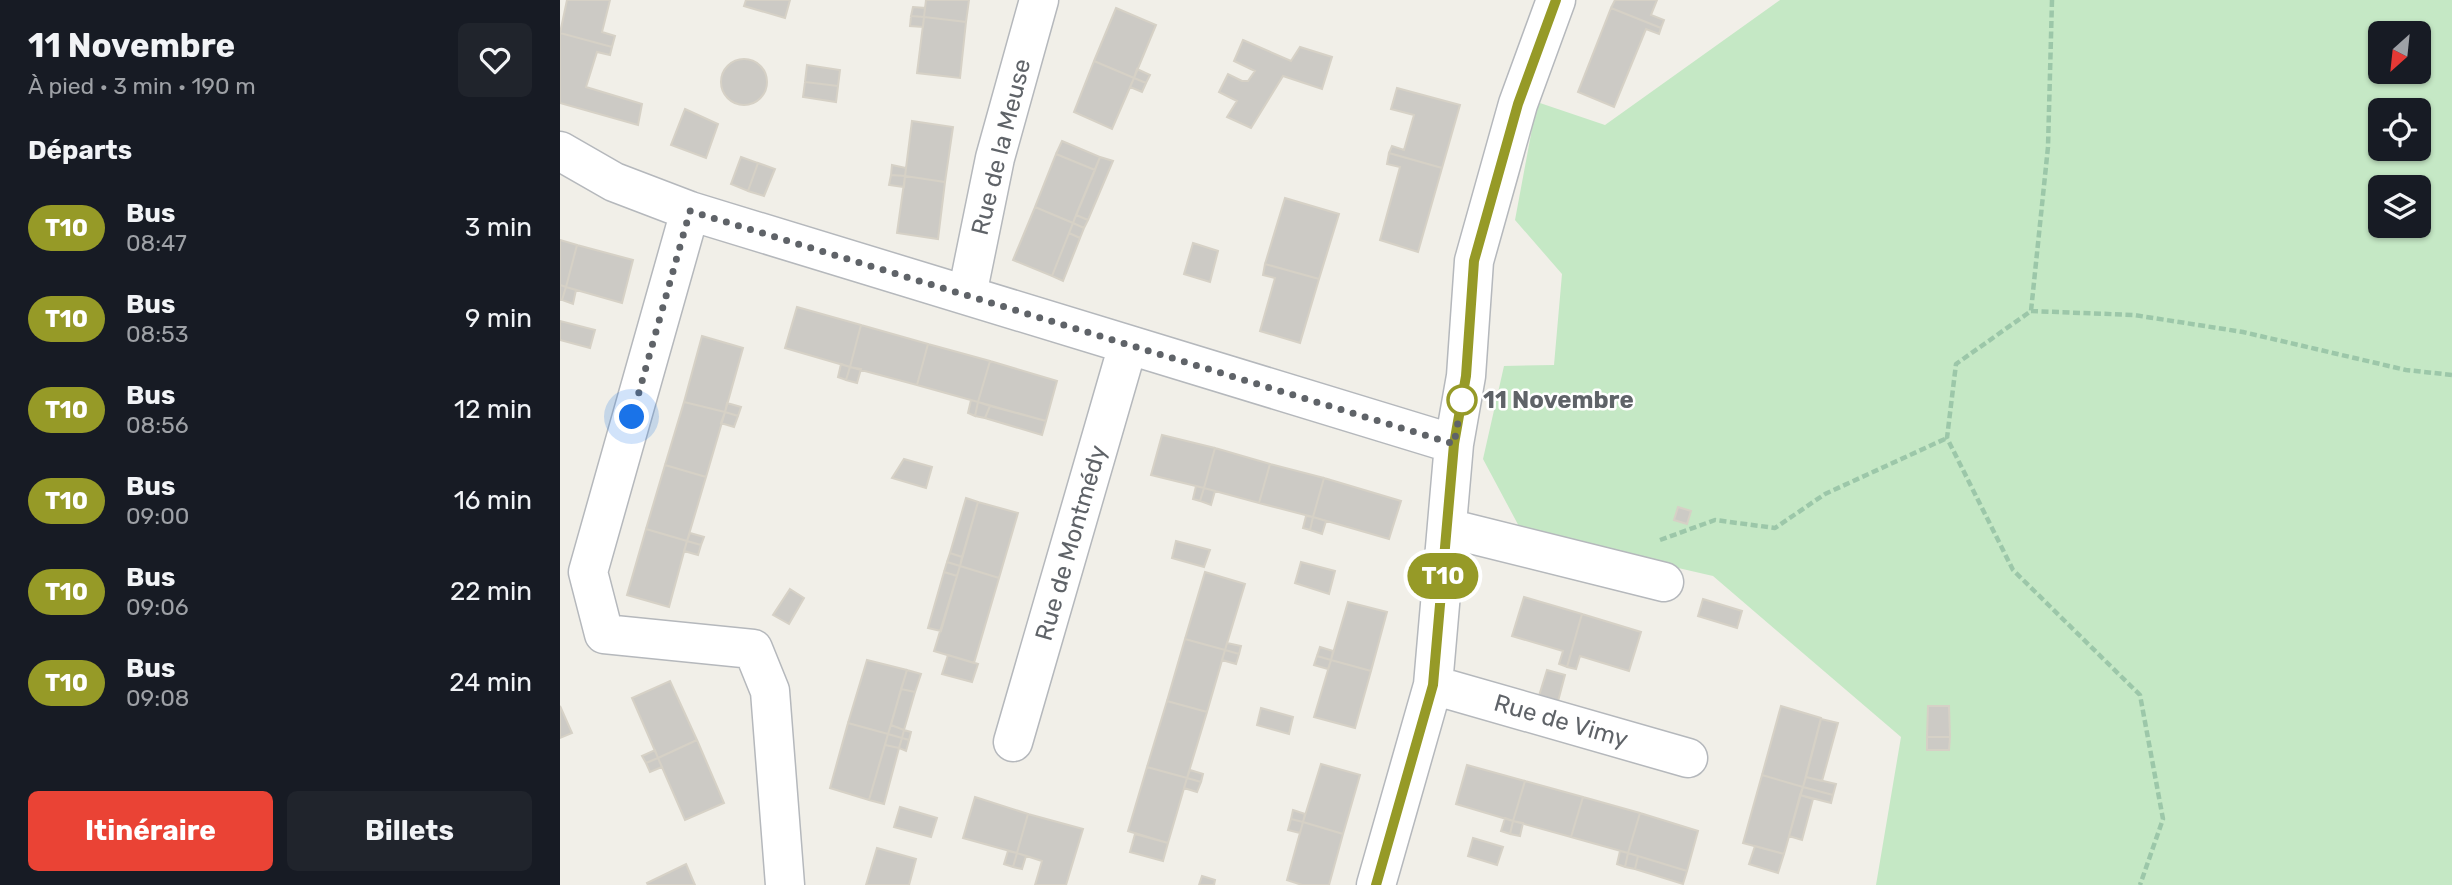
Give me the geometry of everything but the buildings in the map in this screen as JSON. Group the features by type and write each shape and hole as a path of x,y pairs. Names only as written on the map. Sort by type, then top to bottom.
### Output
{"street":[{"name":"Rue de la Meuse","path":"967,295 995,158 1039,0"},
{"path":"1376,885 1433,685 1454,444 1466,376 1474,261 1518,104 1556,0"},
{"path":"560,151 614,182 690,211 1454,444"},
{"path":"690,211 588,572 604,634 753,649 770,691 785,885"},
{"name":"Rue de Montmédy","path":"1013,742 1128,345"},
{"path":"1447,528 1664,582"},
{"name":"Rue de Vimy","path":"1433,685 1688,758"}],"path":[{"path":"2031,311 2048,147 2052,0"},
{"path":"2140,885 2163,819 2140,695 2013,570 1947,438 1956,365 2031,311 2134,315 2243,332 2406,370 2452,375"},
{"path":"1654,541 1715,520 1775,528 1825,494 1947,438"}],"green space":[{"path":"1780,0 2452,0 2452,885 1876,885 1901,737 1713,576 1522,532 1483,459 1504,366 1554,365 1562,274 1515,220 1537,102 1605,125"}],"bus line":[{"name":"T10","path":"1376,885 1433,685 1454,444 1466,376 1474,261 1518,104 1556,0"}],"place":[{"name":"11 Novembre","path":"1462,400"}],"route":[{"path":"632,417 690,211 1454,444 1462,400"}]}
